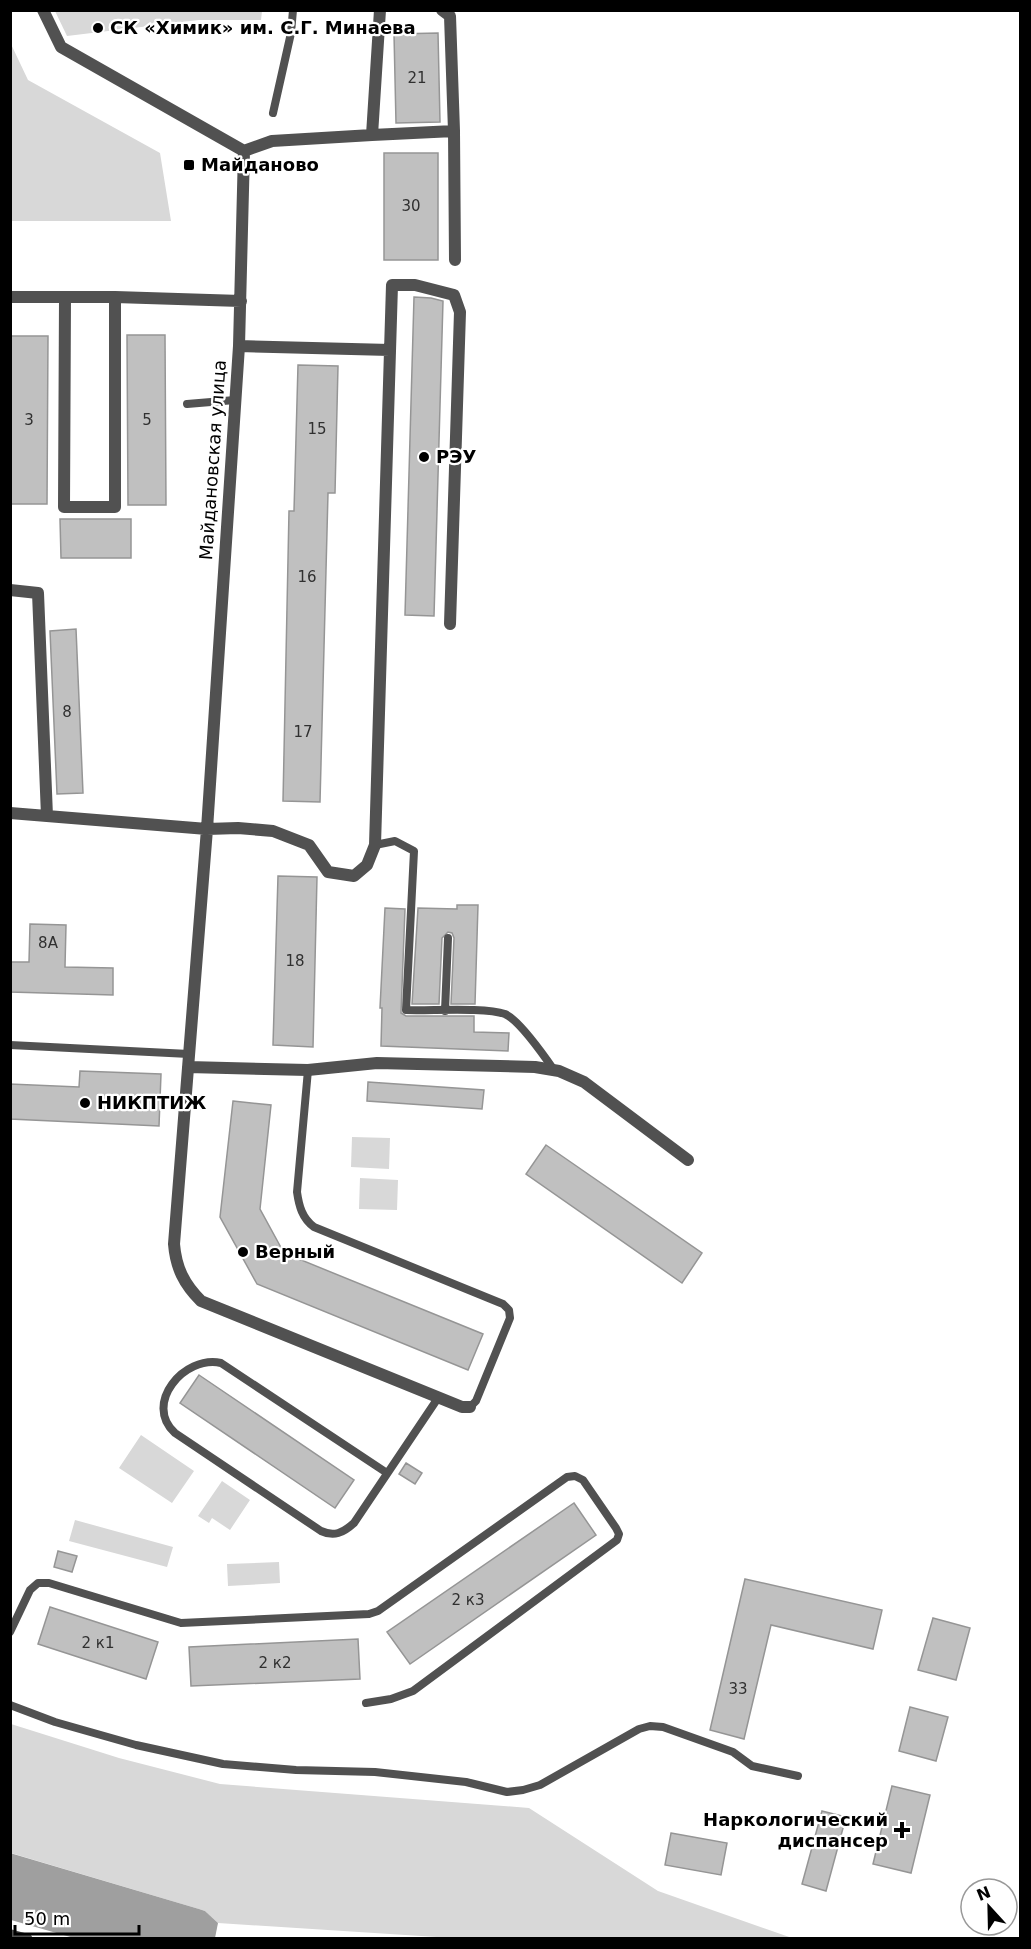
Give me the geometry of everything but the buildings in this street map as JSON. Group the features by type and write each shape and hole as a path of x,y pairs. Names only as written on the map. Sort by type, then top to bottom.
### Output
{"street":[{"path":"44,10 61,47 244,151 272,141 454,131"},
{"path":"372,135 380,10"},
{"path":"442,10 450,16 455,260"},
{"name":"Майдановская улица","path":"244,151 239,346 207,829 174,1244 175,1259 188,1288 201,1301 438,1398 462,1407 470,1407"},
{"path":"10,813 207,829 238,828 273,831 309,845 328,872 354,876 367,865 375,845 392,285 415,285 454,295 460,312 450,624"},
{"path":"10,297 115,297 241,301"},
{"path":"65,297 64,507 115,507 115,297"},
{"path":"239,346 390,350"},
{"path":"10,590 38,594 47,816"},
{"path":"188,1067 308,1070 377,1063 535,1067 554,1070 584,1082 688,1160"}],"lane":[{"path":"273,113 291,33 293,10"},
{"path":"188,404 235,400"},
{"path":"375,845 395,841 414,851 406,1010 484,1012 506,1015 534,1041 554,1070"},
{"path":"445,1011 448,938"},
{"path":"10,1045 189,1054"},
{"path":"308,1070 297,1192 300,1208 308,1222 314,1227 503,1304 509,1310 510,1318 477,1401 470,1407"},
{"path":"387,1473 221,1363 212,1361 194,1365 178,1376 168,1392 165,1401 165,1420 169,1428 329,1535 346,1530 354,1523 438,1398"},
{"path":"10,1632 30,1590 38,1583 49,1583 181,1623 369,1614 378,1611 567,1477 575,1476 583,1480 616,1528 619,1534 617,1540 412,1691 391,1699 366,1703"},
{"path":"10,1705 55,1722 136,1745 223,1764 296,1770 375,1772 466,1782 507,1792 540,1785 639,1729 650,1726 663,1727 733,1752 752,1766 798,1776"},
{"path":"10,1934 28,1938"}],"shaded area":[{"name":"СК «Химик» им. С.Г. Минаева","path":"262,10 261,20 199,20 67,36 55,11"},
{"path":"10,42 28,80 160,153 171,221 11,221"},
{"path":"352,1137 390,1138 389,1169 351,1167"},
{"path":"360,1178 398,1180 397,1210 359,1209"},
{"path":"141,1435 194,1471 172,1503 119,1468"},
{"path":"222,1481 250,1500 230,1530 212,1518 209,1523 198,1516"},
{"path":"75,1520 173,1547 167,1567 69,1541"},
{"path":"279,1562 280,1583 228,1586 227,1564"},
{"path":"11,1724 119,1758 220,1784 529,1808 658,1891 792,1938 452,1938 218,1923 205,1911 11,1853"},
{"path":"10,1853 205,1911 218,1923 215,1938 74,1938 11,1920"}],"place":[{"name":"СК «Химик» им. С.Г. Минаева","path":"98,28"},
{"name":"Майданово","path":"189,165"},
{"name":"РЭУ","path":"424,457"},
{"name":"НИКПТИЖ","path":"85,1103"},
{"name":"Верный","path":"243,1252"},
{"name":"Наркологический диспансер","path":"902,1830"}]}
